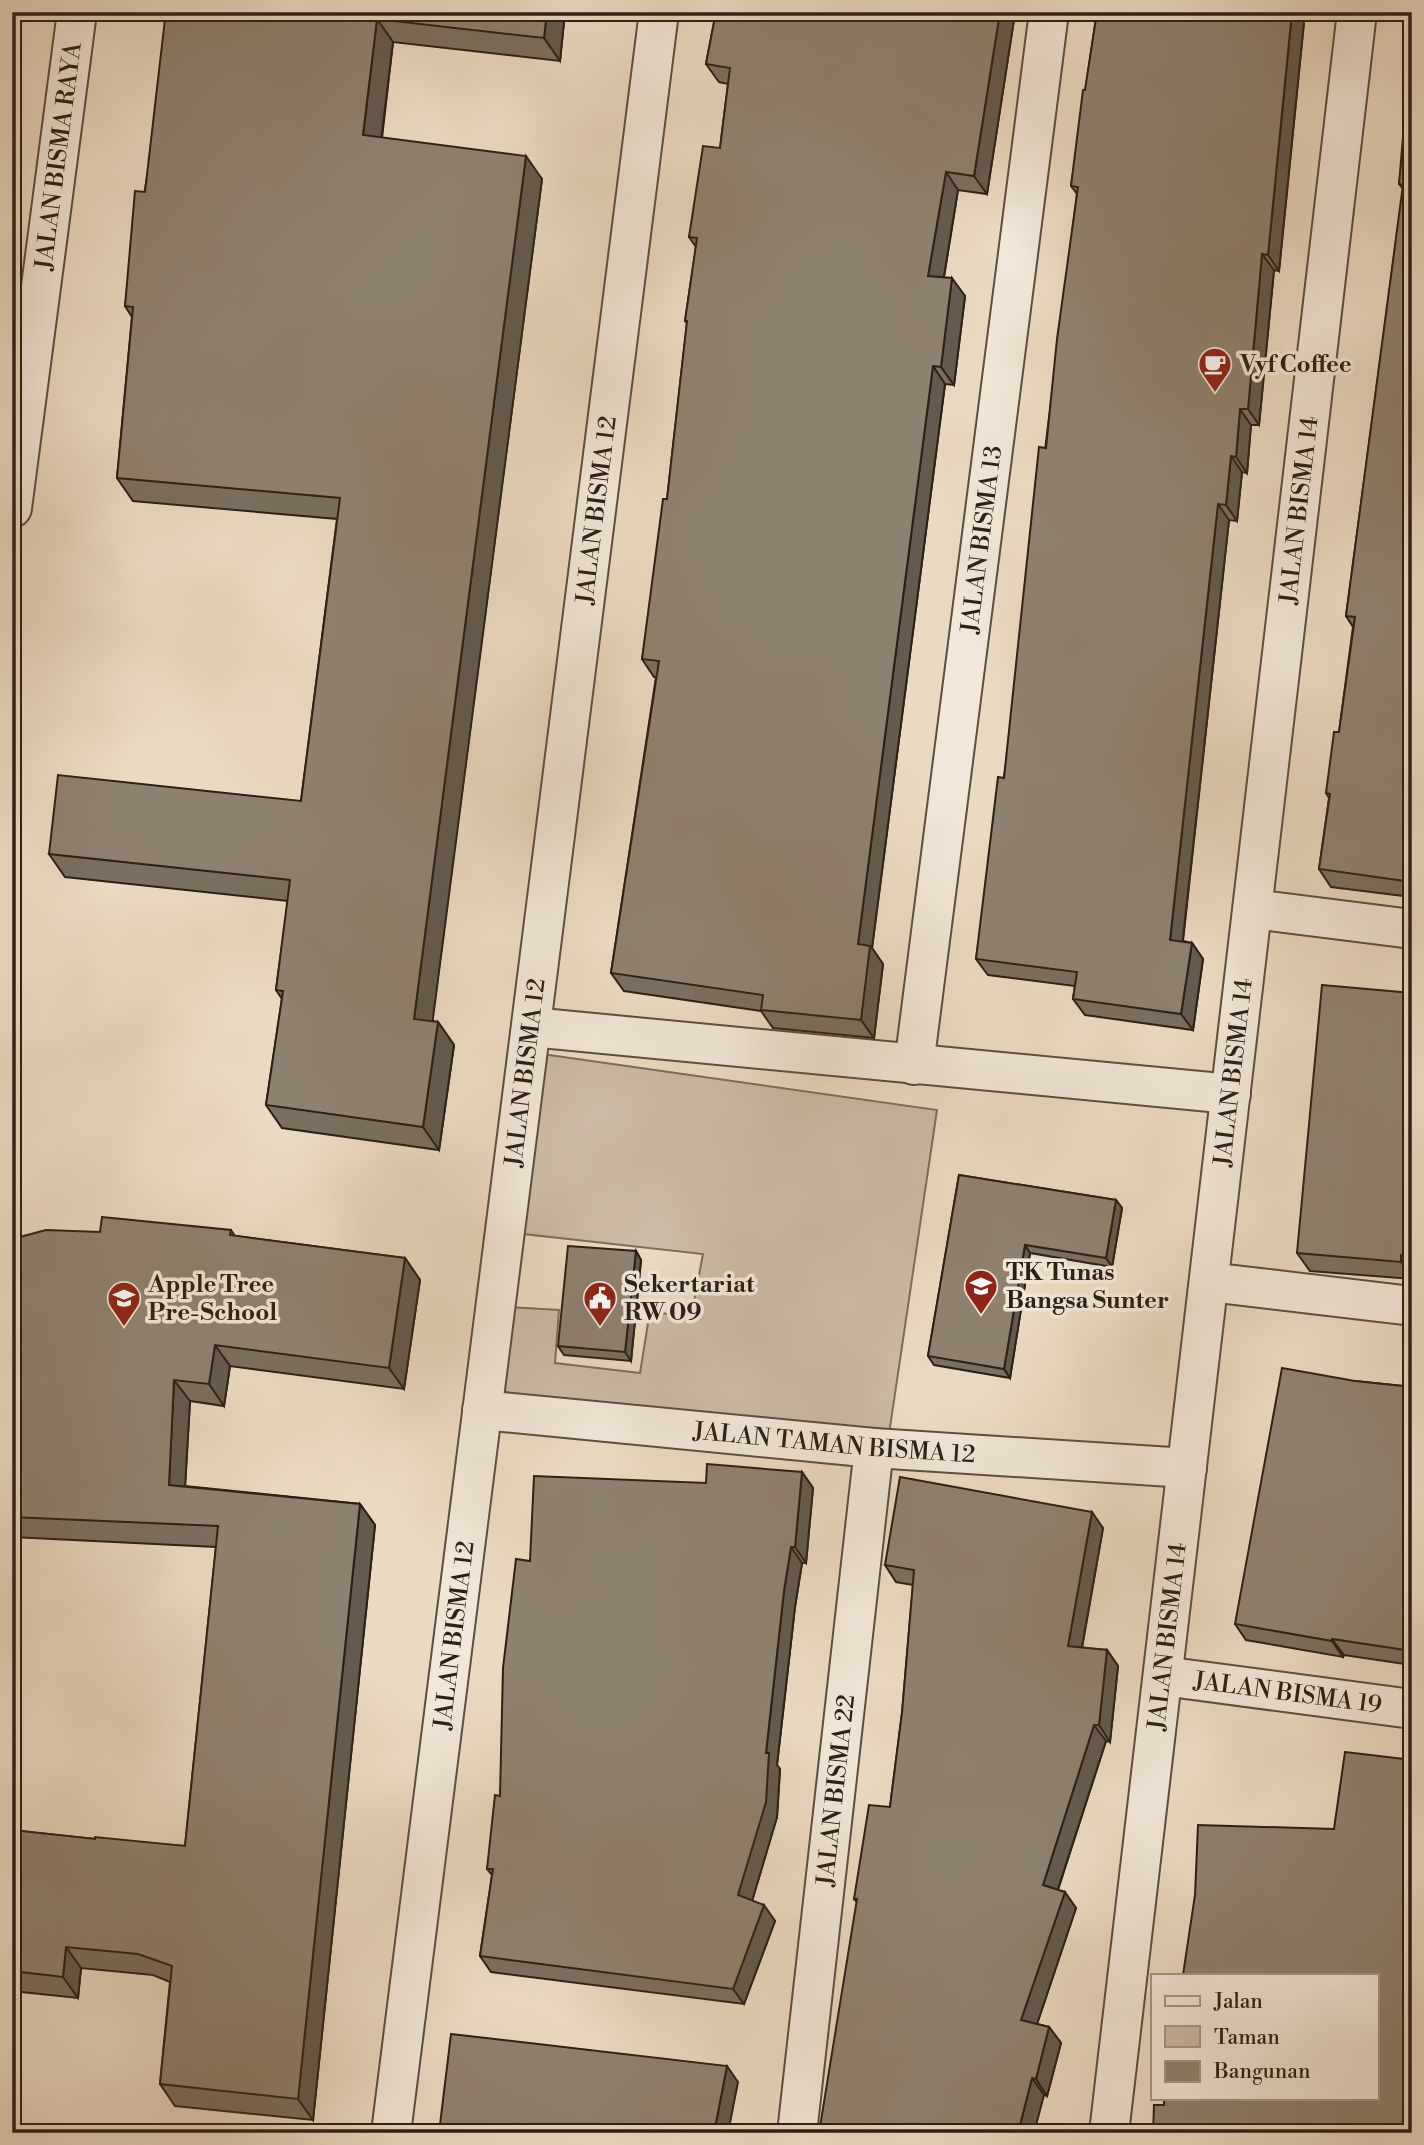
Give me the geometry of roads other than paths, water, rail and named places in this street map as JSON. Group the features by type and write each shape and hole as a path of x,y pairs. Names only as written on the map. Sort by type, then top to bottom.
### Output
{"street":[{"name":"JALAN BISMA RAYA","path":"12,508 77,12"},
{"name":"JALAN BISMA 12","path":"391,2133 659,12"},
{"name":"JALAN BISMA 13","path":"914,1065 1049,12"},
{"name":"JALAN BISMA 14","path":"1109,2133 1357,12"},
{"path":"1253,909 1412,929"},
{"path":"531,1027 1231,1094"},
{"path":"1209,1282 1412,1306"},
{"name":"JALAN TAMAN BISMA 12","path":"482,1410 874,1448 1187,1468"},
{"name":"JALAN BISMA 22","path":"797,2133 874,1448"},
{"name":"JALAN BISMA 19","path":"1163,1676 1412,1709"}],"place":[{"name":"Vyf Coffee","path":"1215,394"},
{"name":"TK Tunas Bangsa Sunter","path":"981,1316"},
{"name":"Apple Tree Pre-School","path":"124,1328"},
{"name":"Sekertariat RW 09","path":"600,1328"}]}
